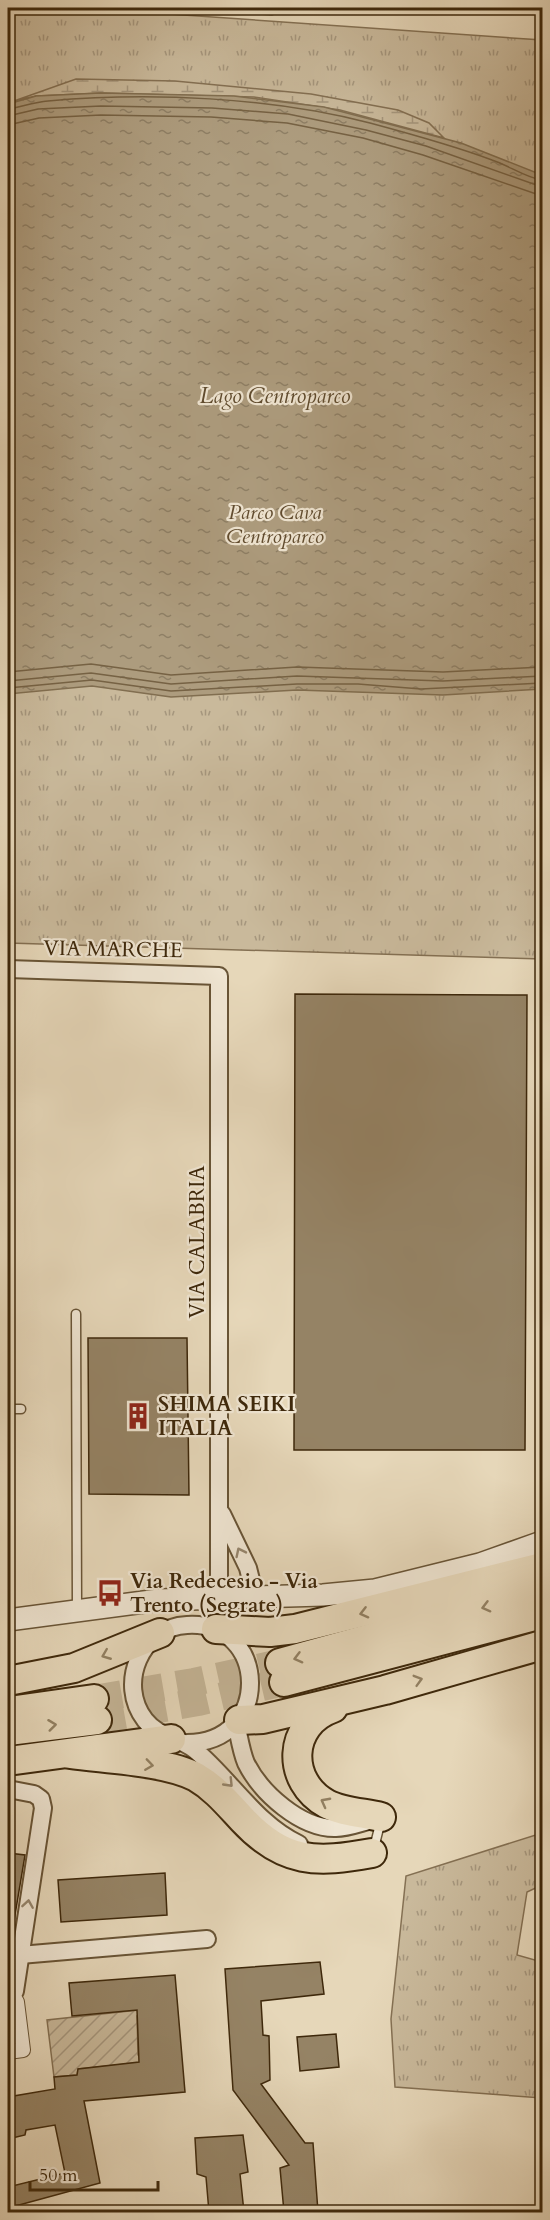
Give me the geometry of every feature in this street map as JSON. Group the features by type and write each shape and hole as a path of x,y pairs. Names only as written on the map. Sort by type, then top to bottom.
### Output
{"highway":[{"path":"216,1629 270,1632 295,1629 543,1567"},
{"path":"543,1591 282,1673 543,1614"},
{"path":"8,1681 74,1668 160,1634"},
{"path":"237,1722 263,1719 385,1690 543,1645"},
{"path":"381,1817 329,1805 314,1796 299,1774 296,1754 305,1727 320,1712 385,1690"},
{"path":"8,1711 96,1710 8,1731"},
{"path":"8,1761 179,1741"},
{"path":"70,1754 185,1772 219,1794 244,1822 271,1844 297,1857 327,1859 372,1853"}],"street":[{"name":"VIA MARCHE","path":"8,969 218,975"},
{"name":"VIA CALABRIA","path":"218,975 219,1597"},
{"name":"VIA CALABRIA","path":"220,1510 248,1568 255,1596"},
{"path":"8,1620 159,1600 323,1595 396,1587 480,1564 543,1542"},
{"path":"179,1741 212,1739 237,1722 249,1699 250,1673 246,1658 237,1645 216,1629 201,1625 185,1625 160,1634 148,1644 138,1658 133,1690 137,1706 145,1720 157,1732 179,1741 270,1825 291,1840 324,1851 372,1853"},
{"path":"237,1722 244,1758 255,1778 302,1819 319,1826 337,1828 381,1817"},
{"path":"8,1789 34,1794 43,1802 20,1955 10,1998 17,2002 23,2050 8,2052"},
{"path":"20,1955 207,1939"}],"lane":[{"path":"234,8 272,10"},
{"path":"76,1314 77,1610"},
{"path":"8,1409 21,1409"},
{"path":"372,1853 381,1817"}],"green space":[{"name":"Lago Centroparco","path":"8,8 82,8 542,40 542,959 8,943"},
{"path":"76,79 175,81 311,94 398,110 429,123 444,138 340,110 254,97 101,93 36,96 14,101"},
{"path":"542,1833 542,1885 527,1892 517,1955 542,1962 542,2098 395,2087 391,2019 406,1876"},
{"path":"157,2008 158,2014 137,2016 138,2055 143,2056 145,2062 78,2069 77,2075 54,2077 47,2020"}],"water":[{"name":"Lago Centroparco","path":"101,93 234,96 324,107 461,143 542,175 542,689 443,695 297,690 171,697 92,686 8,694 8,104 36,96"}],"building":[{"path":"295,994 527,995 525,1450 294,1450"},
{"name":"SHIMA SEIKI ITALIA","path":"88,1338 187,1338 189,1495 89,1494"},
{"path":"8,1853 25,1855 14,1921 8,1920"},
{"path":"165,1873 167,1915 61,1922 58,1880"},
{"path":"320,1962 324,1994 261,2001 263,2035 269,2036 270,2080 261,2084 305,2143 313,2143 318,2212 284,2212 280,2168 289,2165 233,2090 225,1969"},
{"path":"175,1975 185,2092 84,2101 100,2183 8,2208 8,2187 65,2173 55,2125 26,2130 25,2135 8,2139 8,2097 55,2089 54,2077 77,2075 78,2069 139,2062 137,2010 72,2016 69,1983"},
{"path":"336,2034 339,2067 300,2071 297,2037"},
{"path":"243,2135 248,2172 240,2174 244,2212 209,2212 206,2177 197,2174 195,2138"}],"tunnel":[{"path":"94,1699 194,1682 280,1663"},
{"path":"97,1720 198,1702 284,1682"}],"place":[{"name":"SHIMA SEIKI ITALIA","path":"138,1416"},
{"name":"Via Redecesio - Via Trento (Segrate)","path":"110,1593"}],"park label":[{"name":"Parco Cava Centroparco","path":"275,524"}]}
